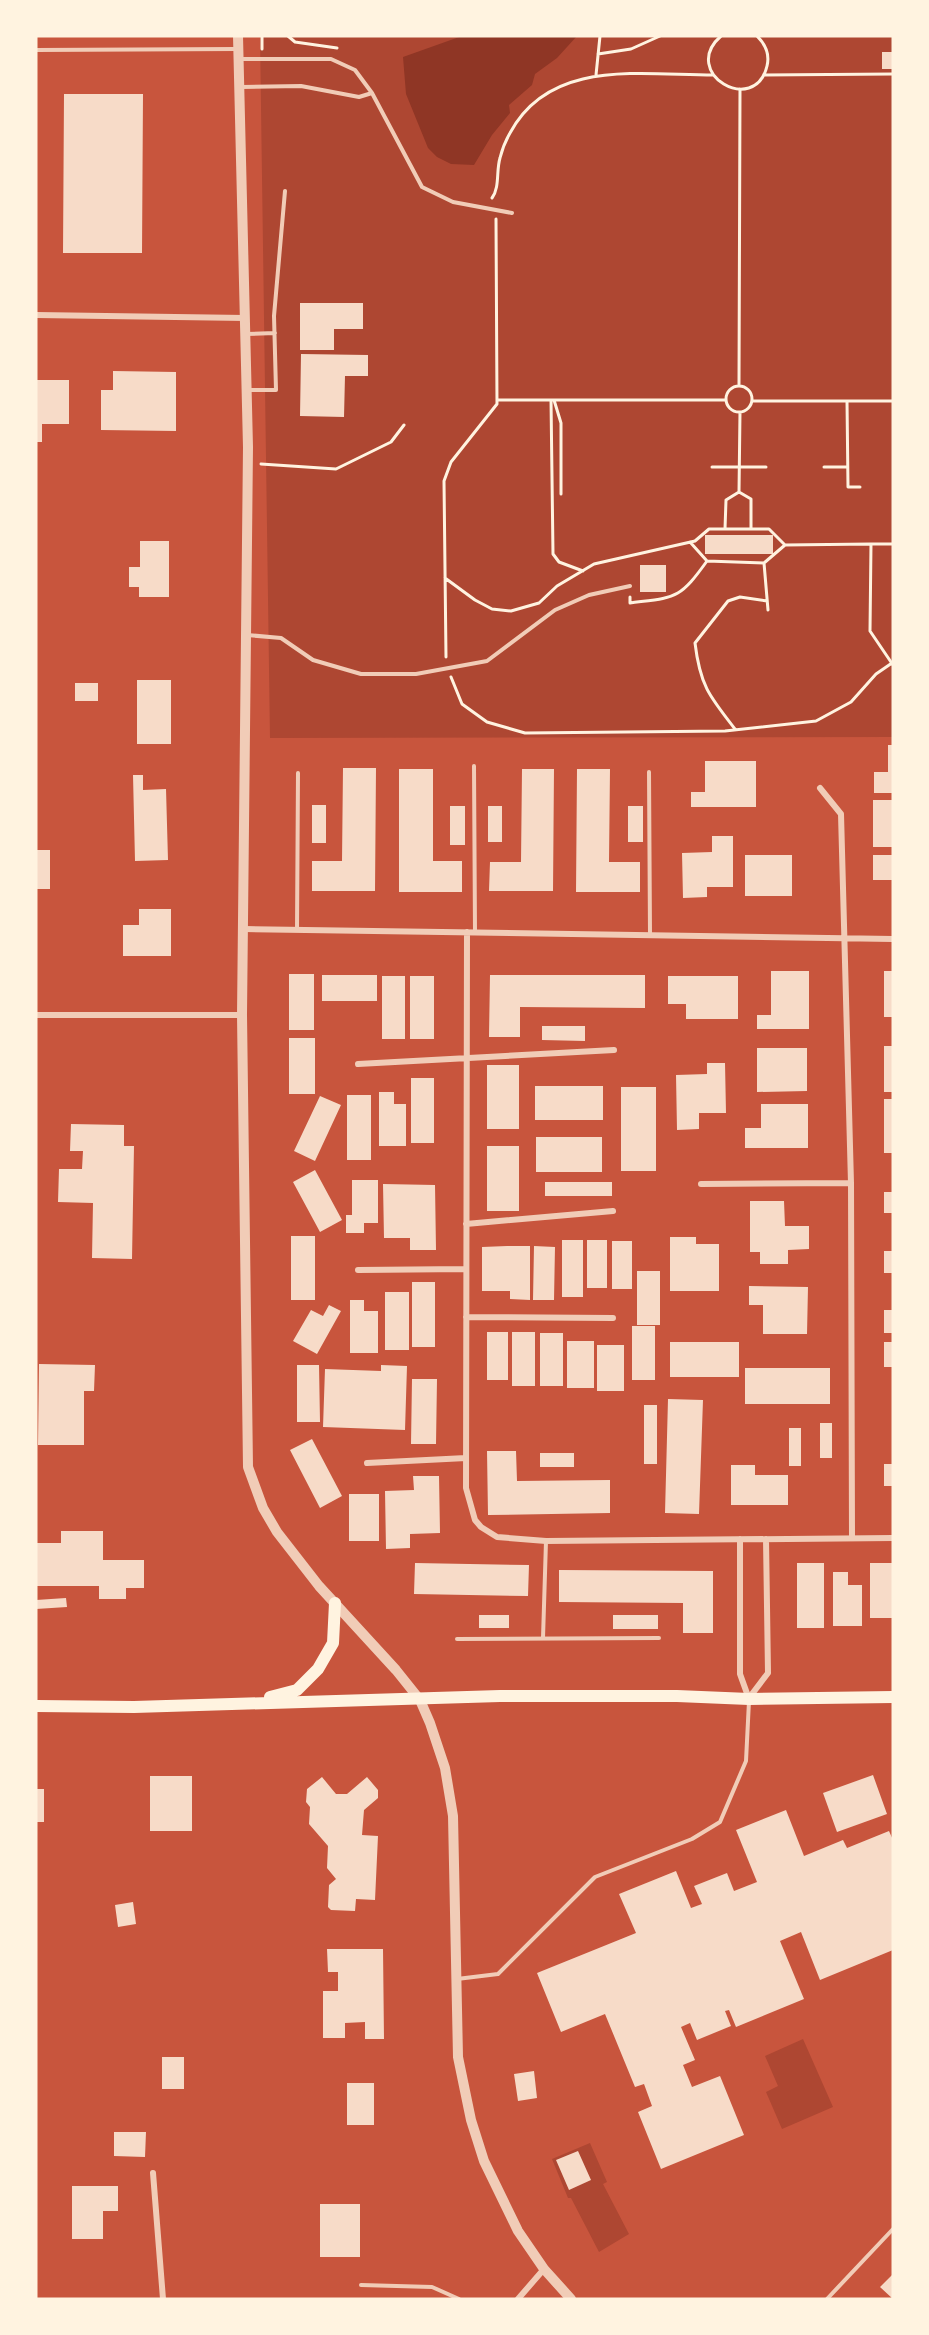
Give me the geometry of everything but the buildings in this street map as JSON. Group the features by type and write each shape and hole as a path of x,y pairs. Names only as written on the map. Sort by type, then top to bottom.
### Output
{"main road":[{"path":"250,1702 297,1690 318,1669 333,1643 335,1603"},
{"path":"36,1706 134,1707 500,1696 677,1696 749,1699 893,1697"}],"street":[{"path":"238,36 247,390 242,1015 248,1467 263,1508 277,1532 335,1603 420,1700 446,1768 453,1816 458,2057 471,2120 484,2161 518,2231 544,2269 571,2299"},
{"path":"36,315 245,318"},
{"path":"820,788 841,814 842,940 851,1183 852,1537"},
{"path":"244,928 842,940 893,939"},
{"path":"467,932 466,1488 475,1520 481,1527 497,1537 546,1541 893,1538"},
{"path":"36,1015 242,1015"},
{"path":"358,1064 614,1050"},
{"path":"701,1184 851,1183"},
{"path":"466,1224 613,1211"},
{"path":"358,1270 466,1269"},
{"path":"466,1317 613,1318"},
{"path":"367,1463 466,1458"},
{"path":"740,1539 740,1674 749,1699"},
{"path":"749,1699 768,1673 766,1539"},
{"path":"153,2173 163,2299"},
{"path":"518,2299 544,2269"}],"lane":[{"path":"36,50 238,54 332,59 355,70 372,93 422,188 453,202 512,213"},
{"path":"239,87 301,86 359,97 372,93"},
{"path":"247,390 276,390 274,333 285,190"},
{"path":"245,334 274,333"},
{"path":"246,635 281,638 313,660 361,675 416,675 487,661 555,610 589,595 630,586"},
{"path":"474,766 475,932"},
{"path":"649,772 650,936"},
{"path":"297,930 298,773"},
{"path":"543,1638 546,1541"},
{"path":"457,1639 659,1638"},
{"path":"456,1979 498,1974 589,1881 709,1832 720,1822 746,1761 749,1699"},
{"path":"827,2299 893,2229"},
{"path":"362,2285 432,2287 459,2299"}],"path":[{"path":"288,36 295,42 333,46 342,51"},
{"path":"596,75 600,36"},
{"path":"598,54 631,49 660,36"},
{"path":"721,36 711,49 709,59 713,75 722,84 740,89 756,84 764,75 768,52 757,36"},
{"path":"764,75 893,74"},
{"path":"713,75 596,75 560,84 522,112 499,160 496,193 498,404 451,462 444,481 447,668 462,704 487,722 525,733 735,729 816,721 851,702 876,674 892,664 870,631 872,544"},
{"path":"739,386 740,89"},
{"path":"483,198 492,198 496,193"},
{"path":"739,386 749,390 752,401 749,408 740,412 729,408 726,400 731,389 739,386"},
{"path":"498,400 726,400"},
{"path":"553,400 561,423 561,494"},
{"path":"553,400 553,554 559,562 583,571"},
{"path":"752,401 893,401"},
{"path":"847,401 848,487 860,487"},
{"path":"739,492 740,412"},
{"path":"247,463 336,469 391,442 404,425"},
{"path":"712,467 766,467"},
{"path":"824,467 847,467"},
{"path":"739,492 752,499 752,529"},
{"path":"725,529 726,500 739,492"},
{"path":"445,578 462,592 484,605 511,611 539,603 557,586 594,564 690,542 708,529 769,529 785,545"},
{"path":"690,542 707,561 764,563 785,545 893,544"},
{"path":"630,586 630,603 669,598 687,588 707,561"},
{"path":"764,563 768,610"},
{"path":"735,729 712,700 698,672 695,643 728,601 740,597 767,601"}],"shaded area":[{"path":"260,36 893,36 893,737 270,738"},
{"path":"462,36 577,36 557,58 535,74 532,85 509,105 510,113 492,135 474,165 451,164 437,157 428,148 406,94 403,57"},
{"path":"803,2039 833,2107 782,2129 766,2092 778,2086 765,2056"},
{"path":"590,2143 607,2182 603,2184 629,2234 599,2252 571,2198 568,2198 552,2159"}]}
